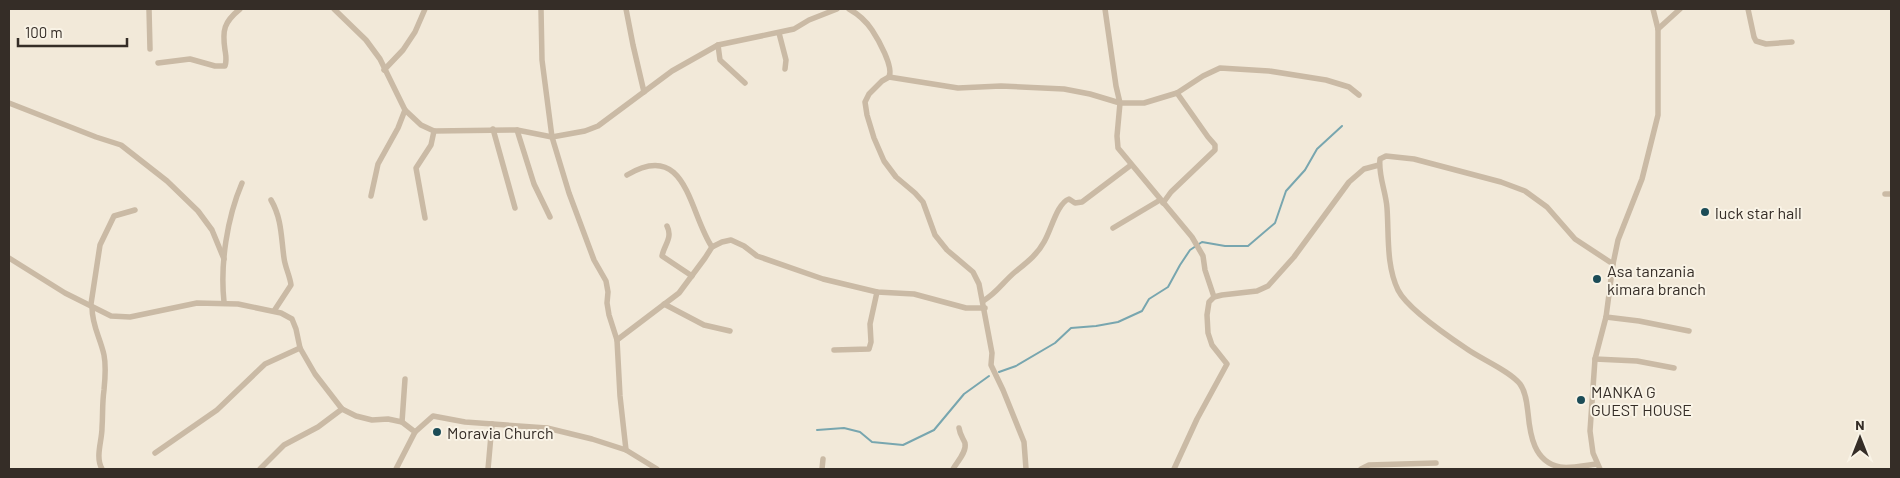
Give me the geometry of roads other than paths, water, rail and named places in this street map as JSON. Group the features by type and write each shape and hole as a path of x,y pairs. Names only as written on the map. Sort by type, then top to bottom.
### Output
{"street":[{"path":"149,9 150,49"},
{"path":"158,63 190,59 215,66 225,66 227,61 223,36 224,27 231,16 240,9"},
{"path":"334,9 366,40 380,59 405,110 421,126 434,131 517,130 552,137 576,133 598,126 672,71 718,45 754,36 779,33 837,9"},
{"path":"384,70 403,50 415,32 425,9"},
{"path":"541,9 542,60 552,137 569,193 594,260 606,281 609,315 617,340 620,396 626,450"},
{"path":"626,9 634,53 644,92"},
{"path":"849,9 858,14 872,30 891,68 889,77"},
{"path":"1106,9 1120,103 1117,136 1118,148 1192,237 1202,256 1214,297"},
{"path":"1613,264 1574,239 1541,202 1516,187 1407,158 1384,157 1380,159 1379,165 1387,206 1390,259 1395,281 1401,294 1412,307 1453,339 1519,383 1526,398 1532,438 1537,452 1542,458 1552,465 1560,467 1599,466 1590,431 1595,359 1606,317 1618,240 1642,179 1658,115 1658,29 1653,9"},
{"path":"1658,29 1680,9"},
{"path":"1748,9 1756,41 1766,44 1792,42"},
{"path":"779,33 786,60 785,69"},
{"path":"718,45 720,60 745,83"},
{"path":"1026,469 1024,442 991,365 992,353 979,284 973,272 947,250 935,235 922,202 915,192 896,177 884,161 867,115 865,102 870,94 882,81 889,77 958,88 1001,86 1064,89 1120,103 1144,103 1178,93 1203,76 1220,68 1278,72 1326,80 1349,87 1358,95"},
{"path":"1113,228 1162,201 1215,150 1215,145 1178,93"},
{"path":"9,103 96,137 122,145 168,181 198,211 212,230 224,259"},
{"path":"371,196 378,164 398,128 405,110"},
{"path":"493,129 515,208"},
{"path":"517,130 534,184 550,217"},
{"path":"425,218 416,168 431,145 434,131"},
{"path":"627,175 643,168 658,165 666,166 680,179 712,247"},
{"path":"983,301 995,294 1004,282 1036,253 1045,241 1062,202 1069,199 1075,202 1082,202 1131,165"},
{"path":"1174,469 1197,419 1227,364 1212,345 1208,332 1207,315 1209,302 1214,297 1257,291 1268,286 1294,257 1350,182 1364,169 1379,165"},
{"path":"224,302 222,279 230,218 242,183"},
{"path":"271,200 278,215 284,258 291,285 274,311"},
{"path":"102,469 99,454 102,426 101,400 104,389 104,356 92,320 92,306 100,245 114,216 135,210"},
{"path":"667,226 670,231 670,237 662,256 692,276"},
{"path":"617,340 678,293 712,247 731,240 758,256 823,280 877,292 914,294 966,308 985,308"},
{"path":"9,258 65,292 112,316 130,317 197,303 224,302 281,313 292,319 300,348 315,374 342,409 356,416 372,420 388,419 402,422 415,432"},
{"path":"834,350 869,349 871,342 870,324 877,292"},
{"path":"664,304 704,326 730,332"},
{"path":"1606,317 1639,321 1689,331"},
{"path":"155,453 216,410 264,364 300,348"},
{"path":"1595,359 1637,361 1674,368"},
{"path":"402,422 405,380"},
{"path":"260,469 284,445 318,427 342,409"},
{"path":"396,469 415,432 433,416 492,424 513,424 547,428 626,450 657,469"},
{"path":"488,469 492,424"},
{"path":"953,469 965,451 959,428"},
{"path":"822,469 823,459"},
{"path":"1361,469 1369,465 1436,463"}],"waterway":[{"path":"999,372 1016,366 1055,343 1071,328 1118,322 1142,311 1149,299 1168,287 1190,250 1202,242 1225,246 1248,246 1275,223 1286,191 1305,170 1317,149 1342,126"},
{"path":"817,430 844,428 860,432 872,442 903,445 934,430 964,394 989,376"}],"place":[{"name":"luck star hall","path":"1705,212"},
{"name":"Asa tanzania kimara branch","path":"1597,279"},
{"name":"MANKA G GUEST HOUSE","path":"1581,400"},
{"name":"Moravia Church","path":"437,432"}]}
